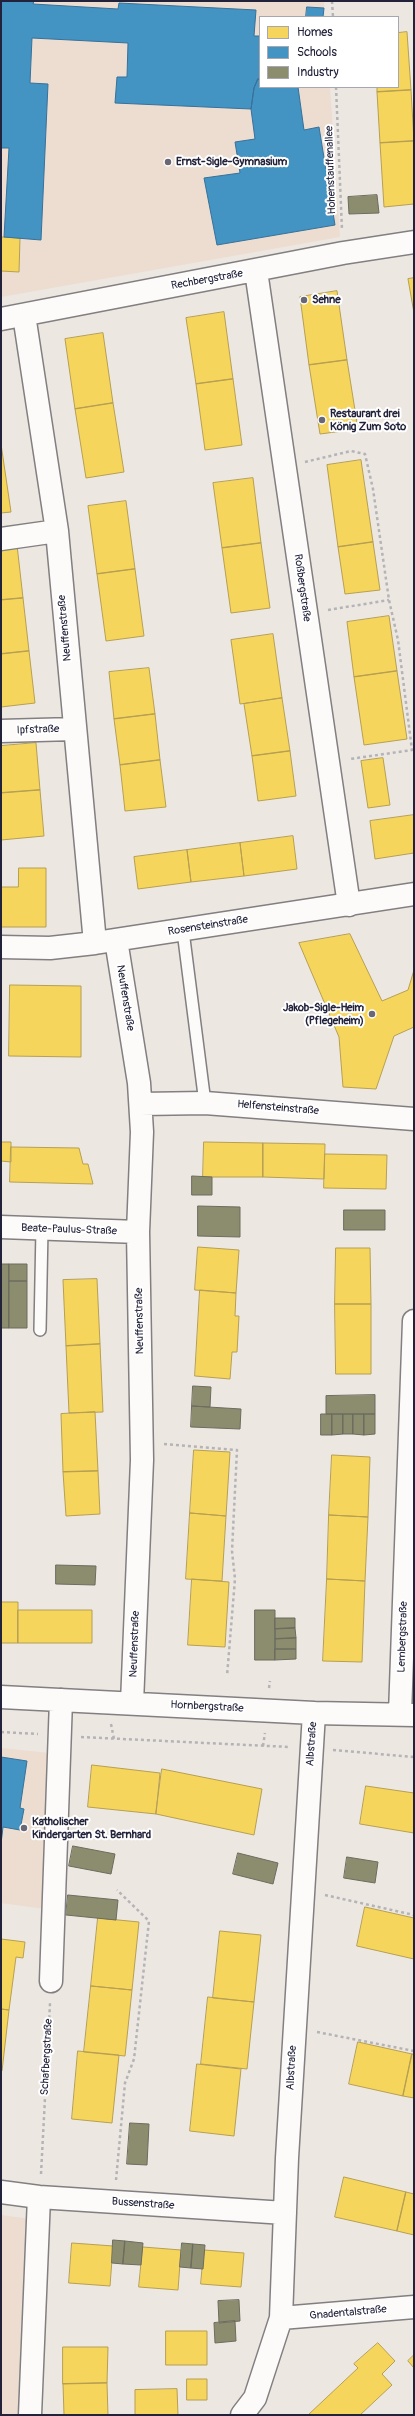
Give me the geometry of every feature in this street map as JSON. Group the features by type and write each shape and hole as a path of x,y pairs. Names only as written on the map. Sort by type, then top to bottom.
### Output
{"street":[{"name":"Rechbergstraße","path":"1,319 343,253 414,242"},
{"name":"Roßbergstraße","path":"256,271 349,905"},
{"name":"Neuffenstraße","path":"24,315 57,531 95,943"},
{"path":"1,539 57,531"},
{"name":"Ipfstraße","path":"1,731 74,728"},
{"name":"Rosensteinstraße","path":"1,947 50,948 95,943 414,894"},
{"name":"Neuffenstraße","path":"116,940 141,1104 142,1132 138,1232 142,1443 132,1703"},
{"name":"Helfensteinstraße","path":"141,1104 205,1103 414,1120"},
{"name":"Beate-Paulus-Straße","path":"1,1227 138,1232"},
{"name":"Lembergstraße","path":"407,1715 414,1321"},
{"name":"Hornbergstraße","path":"1,1697 314,1713 407,1715"},
{"path":"50,1981 61,1700"},
{"name":"Albstraße","path":"242,2415 255,2398 281,2318 295,2028 314,1713"},
{"name":"Bussenstraße","path":"1,2192 39,2197 113,2203 285,2213"},
{"path":"30,2415 39,2197"},
{"name":"Gnadentalstraße","path":"281,2318 414,2307"}],"lane":[{"path":"183,930 205,1103"},
{"path":"40,1330 42,1229"}],"path":[{"path":"332,1 333,16"},
{"name":"Hohenstauffenallee","path":"336,88 343,253"},
{"path":"285,467 351,451 365,454 373,488 389,600 398,640 412,750 328,762"},
{"path":"306,614 389,600"},
{"path":"142,1443 236,1450 232,1551 235,1580 227,1676"},
{"path":"1,1732 311,1748 414,1757"},
{"path":"113,2203 125,2083 134,2059 149,1921 117,1890"},
{"path":"303,1891 414,1915"},
{"name":"Schafbergstraße","path":"39,2197 50,1981"},
{"path":"295,2028 414,2051"}],"shaded area":[{"name":"Ernst-Sigle-Gymnasium","path":"1,1 324,1 325,16 259,16 259,88 330,88 340,237 1,297"},
{"name":"Katholischer Kindergarten St. Bernhard","path":"1,1748 50,1753 45,1909 1,1903"},
{"path":"1,2215 38,2220 30,2415 1,2415"}],"building: Homes":[{"path":"407,32 411,90 377,92 377,88 399,88 399,33"},
{"path":"411,90 414,141 380,143 377,92"},
{"path":"414,141 414,204 384,207 380,143"},
{"path":"1,237 20,238 19,272 1,271"},
{"path":"414,278 414,313 408,279"},
{"path":"337,291 347,360 309,365 300,297"},
{"path":"224,312 233,379 196,384 186,318"},
{"path":"103,333 113,403 75,409 65,339"},
{"path":"347,360 358,429 320,434 309,365"},
{"path":"233,379 242,445 205,450 196,384"},
{"path":"113,403 124,472 86,478 75,409"},
{"path":"1,444 11,512 1,513"},
{"path":"361,460 373,542 338,547 327,465"},
{"path":"253,478 261,543 222,548 213,483"},
{"path":"126,501 135,569 97,574 88,506"},
{"path":"373,542 380,590 345,594 338,547"},
{"path":"261,543 270,608 231,613 222,548"},
{"path":"17,545 23,598 1,600 1,547"},
{"path":"135,569 144,636 106,641 97,574"},
{"path":"23,598 29,651 1,654 1,600"},
{"path":"389,616 397,671 354,677 347,622"},
{"path":"273,634 282,698 240,704 231,640"},
{"path":"29,651 35,703 1,707 1,654"},
{"path":"149,668 155,714 114,719 109,672"},
{"path":"397,671 407,739 364,745 354,677"},
{"path":"282,698 290,751 252,756 244,704"},
{"path":"155,714 160,760 120,765 114,719"},
{"path":"36,743 40,790 1,793 1,746"},
{"path":"290,751 296,796 258,801 252,756"},
{"path":"383,758 390,805 368,808 361,761"},
{"path":"160,760 166,807 125,811 120,765"},
{"path":"40,790 44,836 1,840 1,793"},
{"path":"414,815 414,853 375,859 370,821"},
{"path":"293,836 297,869 244,876 240,843"},
{"path":"240,843 244,876 191,882 187,850"},
{"path":"187,850 191,882 138,889 134,857"},
{"path":"19,868 46,868 46,927 1,927 1,887 18,887"},
{"name":"Jakob-Sigle-Heim (Pflegeheim)","path":"350,934 382,1001 408,990 414,970 414,1027 394,1036 376,1089 343,1087 339,1037 299,943"},
{"path":"10,985 81,986 81,1057 9,1056"},
{"path":"1,1142 11,1142 11,1162 1,1161"},
{"path":"204,1142 263,1143 263,1177 203,1177"},
{"path":"263,1143 325,1144 324,1179 263,1177"},
{"path":"11,1147 79,1148 83,1164 88,1164 93,1184 10,1182"},
{"path":"325,1154 387,1155 386,1189 324,1188"},
{"path":"198,1247 239,1250 236,1293 195,1290"},
{"path":"336,1248 370,1248 371,1304 335,1304"},
{"path":"97,1279 100,1344 66,1346 63,1280"},
{"path":"200,1290 236,1293 235,1316 239,1316 237,1352 232,1352 230,1379 195,1376"},
{"path":"335,1304 371,1304 371,1374 336,1374"},
{"path":"100,1344 103,1412 69,1413 66,1346"},
{"path":"95,1412 98,1471 63,1472 61,1414"},
{"path":"194,1450 230,1452 226,1516 190,1513"},
{"path":"332,1455 370,1457 368,1517 329,1515"},
{"path":"98,1471 100,1514 66,1516 63,1472"},
{"path":"190,1513 226,1516 222,1581 186,1579"},
{"path":"329,1515 368,1517 365,1581 327,1579"},
{"path":"192,1579 229,1582 225,1647 188,1645"},
{"path":"327,1579 365,1581 362,1662 323,1661"},
{"path":"1,1602 18,1602 18,1643 1,1643"},
{"path":"18,1610 92,1610 92,1643 18,1643"},
{"path":"92,1765 160,1773 156,1814 88,1807"},
{"path":"162,1769 262,1789 254,1835 156,1814"},
{"path":"366,1786 414,1793 414,1833 360,1824"},
{"path":"365,1907 414,1918 414,1959 357,1946"},
{"path":"98,1918 139,1922 132,1990 91,1986"},
{"path":"220,1931 261,1935 254,2002 213,1998"},
{"path":"1,1939 25,1942 23,1958 16,1957 9,2010 1,2009"},
{"path":"91,1986 132,1990 125,2056 84,2052"},
{"path":"208,1997 254,2002 247,2069 201,2064"},
{"path":"1,2009 9,2010 2,2071 1,2071"},
{"path":"358,2042 412,2054 403,2096 349,2084"},
{"path":"78,2051 119,2055 112,2123 72,2119"},
{"path":"412,2054 414,2054 414,2098 403,2096"},
{"path":"197,2064 241,2069 234,2136 190,2131"},
{"path":"344,2177 406,2192 397,2231 335,2217"},
{"path":"406,2192 414,2194 414,2235 397,2231"},
{"path":"72,2243 113,2246 110,2286 69,2283"},
{"path":"143,2247 181,2250 178,2290 139,2287"},
{"path":"204,2250 244,2253 241,2287 201,2284"},
{"path":"166,2331 207,2331 207,2365 166,2365"},
{"path":"378,2343 395,2361 382,2374 392,2385 360,2415 308,2415 358,2368 354,2364"},
{"path":"63,2347 108,2347 107,2383 63,2384"},
{"path":"414,2355 414,2368 408,2361"},
{"path":"187,2379 207,2379 207,2400 187,2400"},
{"path":"107,2383 108,2415 64,2415 63,2384"},
{"path":"177,2389 178,2415 135,2415 135,2390"}],"building: Schools":[{"path":"1,1 34,1 33,4 118,9 119,3 256,10 254,36 259,36 259,79 254,88 251,109 115,103 117,77 127,77 128,43 32,38 30,83 48,84 41,240 4,237 9,148 1,148"},
{"path":"307,7 324,8 323,16 306,16"},
{"path":"259,79 259,88 298,88 304,130 319,127 335,225 217,245 204,178 240,173 235,142 255,139 251,109 254,88"},
{"path":"1,1757 27,1761 20,1808 24,1809 20,1830 3,1827 1,1844"}],"building: Industry":[{"path":"377,195 379,213 349,214 348,197"},
{"path":"192,1176 212,1177 212,1195 192,1195"},
{"path":"198,1206 240,1207 240,1237 198,1236"},
{"path":"344,1210 385,1210 385,1230 344,1230"},
{"path":"1,1264 9,1264 9,1328 1,1328"},
{"path":"9,1264 27,1264 27,1281 9,1281"},
{"path":"9,1281 27,1281 27,1328 9,1328"},
{"path":"193,1386 211,1387 210,1407 192,1406"},
{"path":"375,1395 375,1414 326,1414 326,1396"},
{"path":"192,1406 241,1409 240,1429 191,1427"},
{"path":"321,1414 332,1414 332,1435 321,1435"},
{"path":"332,1414 343,1414 343,1434 332,1435"},
{"path":"343,1414 353,1414 353,1434 343,1434"},
{"path":"353,1414 364,1414 364,1435 353,1434"},
{"path":"364,1414 375,1414 375,1434 364,1435"},
{"path":"56,1565 96,1566 95,1585 56,1584"},
{"path":"255,1610 275,1610 275,1660 255,1660"},
{"path":"275,1618 295,1618 295,1628 275,1629"},
{"path":"295,1628 296,1638 275,1639 275,1629"},
{"path":"296,1638 296,1649 275,1649 275,1639"},
{"path":"275,1649 296,1649 296,1659 275,1660"},
{"path":"73,1846 115,1854 111,1874 69,1866"},
{"path":"238,1853 278,1863 273,1884 233,1874"},
{"path":"347,1857 378,1862 375,1883 344,1878"},
{"path":"68,1895 118,1900 116,1920 66,1915"},
{"path":"130,2123 149,2124 147,2165 127,2164"},
{"path":"113,2240 125,2241 123,2264 112,2263"},
{"path":"125,2241 143,2243 141,2265 123,2264"},
{"path":"182,2243 193,2244 191,2268 180,2267"},
{"path":"193,2244 205,2245 203,2269 191,2268"},
{"path":"239,2300 240,2321 219,2323 218,2301"},
{"path":"235,2321 236,2341 215,2343 214,2323"}],"place":[{"name":"Ernst-Sigle-Gymnasium","path":"168,162"},
{"name":"Sehne","path":"304,300"},
{"name":"Restaurant drei König Zum Soto","path":"322,420"},
{"name":"Jakob-Sigle-Heim (Pflegeheim)","path":"372,1014"},
{"name":"Katholischer Kindergarten St. Bernhard","path":"24,1828"}]}
